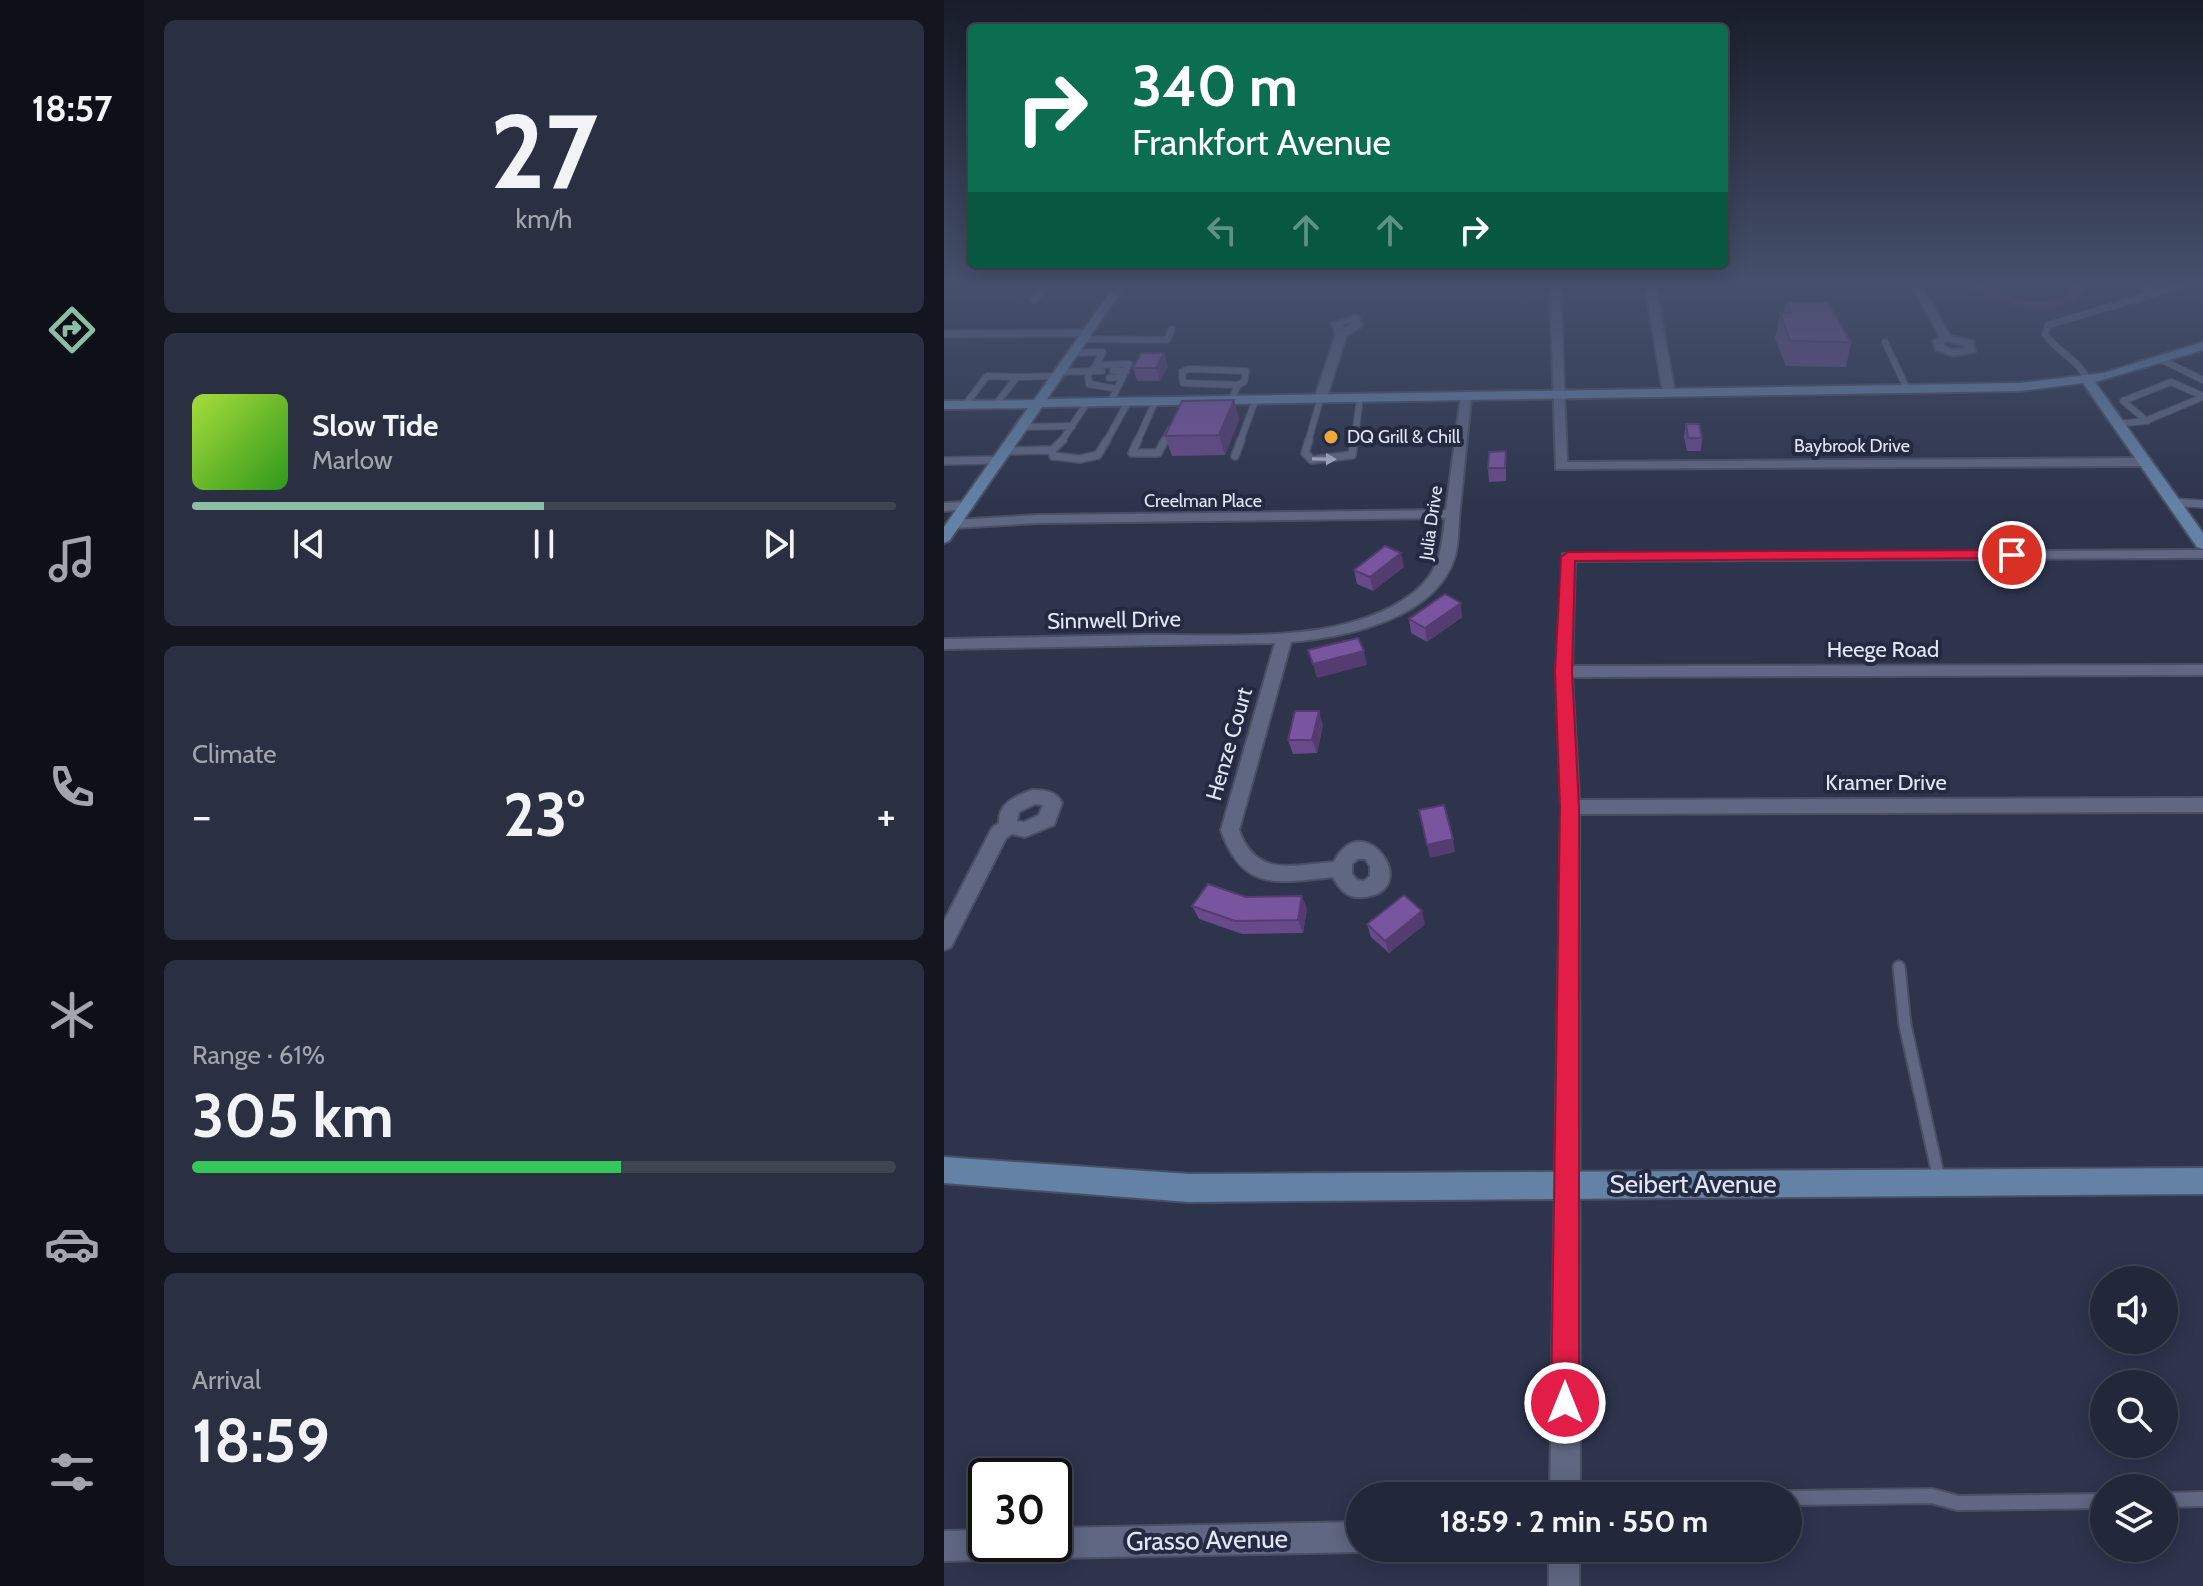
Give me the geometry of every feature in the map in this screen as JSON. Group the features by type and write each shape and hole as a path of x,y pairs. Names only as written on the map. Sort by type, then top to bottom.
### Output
{"main road":[{"path":"944,538 1069,358"},
{"path":"944,405 1155,402 1182,406 1231,401 2020,387 2088,381 2168,358"},
{"path":"1059,373 1081,392 1109,403"},
{"path":"2088,381 2142,462 2203,544"},
{"path":"990,404 1020,430"},
{"name":"Seibert Avenue","path":"944,1170 1142,1187 2203,1181"}],"street":[{"path":"1320,400 1333,358"},
{"path":"1556,358 1557,397"},
{"path":"1663,358 1669,393"},
{"name":"Baybrook Drive","path":"1557,397 1561,466 2142,462"},
{"name":"Julia Drive","path":"1284,638 1336,634 1373,622 1416,599 1440,578 1448,557 1465,398"},
{"path":"944,507 966,506"},
{"name":"Creelman Place","path":"954,524 1452,514"},
{"path":"1565,1482 1570,807 1564,672 1568,557 2203,554"},
{"name":"Sinnwell Drive","path":"944,644 1284,638"},
{"name":"Henze Court","path":"1284,638 1230,830 1238,850 1249,864 1278,872 1339,869"},
{"name":"Heege Road","path":"1564,672 2203,670"},
{"name":"Kramer Drive","path":"1570,807 2203,805"},
{"path":"944,941 999,833 1009,826"},
{"name":"Grasso Avenue","path":"1072,1543 1346,1537"},
{"path":"944,1546 968,1545"},
{"path":"1564,1562 1564,1586"}],"lane":[{"path":"1089,375 1100,358"},
{"path":"1892,358 1907,389"},
{"path":"2074,358 2081,362 2088,381"},
{"path":"2162,360 2203,380"},
{"path":"1096,365 1129,364 1109,403"},
{"path":"1231,401 1247,374 1239,369 1183,371 1180,379 1187,383 1238,385"},
{"path":"1111,374 1124,374"},
{"path":"1089,375 1095,387 1117,389"},
{"path":"965,405 987,376 1100,375"},
{"path":"990,404 1017,377"},
{"path":"2147,421 2123,401 2171,382 2203,397"},
{"path":"2117,424 2147,421 2203,397"},
{"path":"1320,400 1305,453 1312,460 1340,459 1352,455 1360,399"},
{"path":"1235,456 1255,401"},
{"path":"1052,450 1053,456 1061,459 1098,455 1128,402"},
{"path":"1155,402 1133,449 1134,455 1158,453 1173,424"},
{"path":"944,461 1052,450 1059,445 1087,403"},
{"path":"1020,430 1072,426"},
{"path":"2171,502 2203,504"},
{"path":"1899,967 1905,1025 1939,1182"},
{"path":"1802,1498 1932,1496 1958,1503 2090,1501"},
{"path":"2178,1500 2203,1499"}],"building":[{"path":"1138,358 1161,358 1156,368 1133,368"},
{"path":"1234,400 1219,435 1165,436 1182,401"},
{"path":"1686,424 1699,424 1702,438 1688,438"},
{"path":"1506,451 1505,468 1488,468 1489,452"},
{"path":"1385,546 1401,553 1370,577 1354,570"},
{"path":"1445,594 1461,603 1425,628 1409,619"},
{"path":"1358,638 1364,651 1313,664 1308,650"},
{"path":"1295,711 1319,711 1312,740 1288,740"},
{"path":"1444,805 1453,839 1427,845 1419,810"},
{"path":"1208,884 1246,897 1302,896 1298,920 1235,921 1192,906"},
{"path":"1404,895 1422,911 1385,941 1367,924"}],"place":[{"name":"DQ Grill & Chill","path":"1331,437"}],"route":[{"path":"1565,1403 1570,807 1564,672 1568,557 2012,555"}]}
